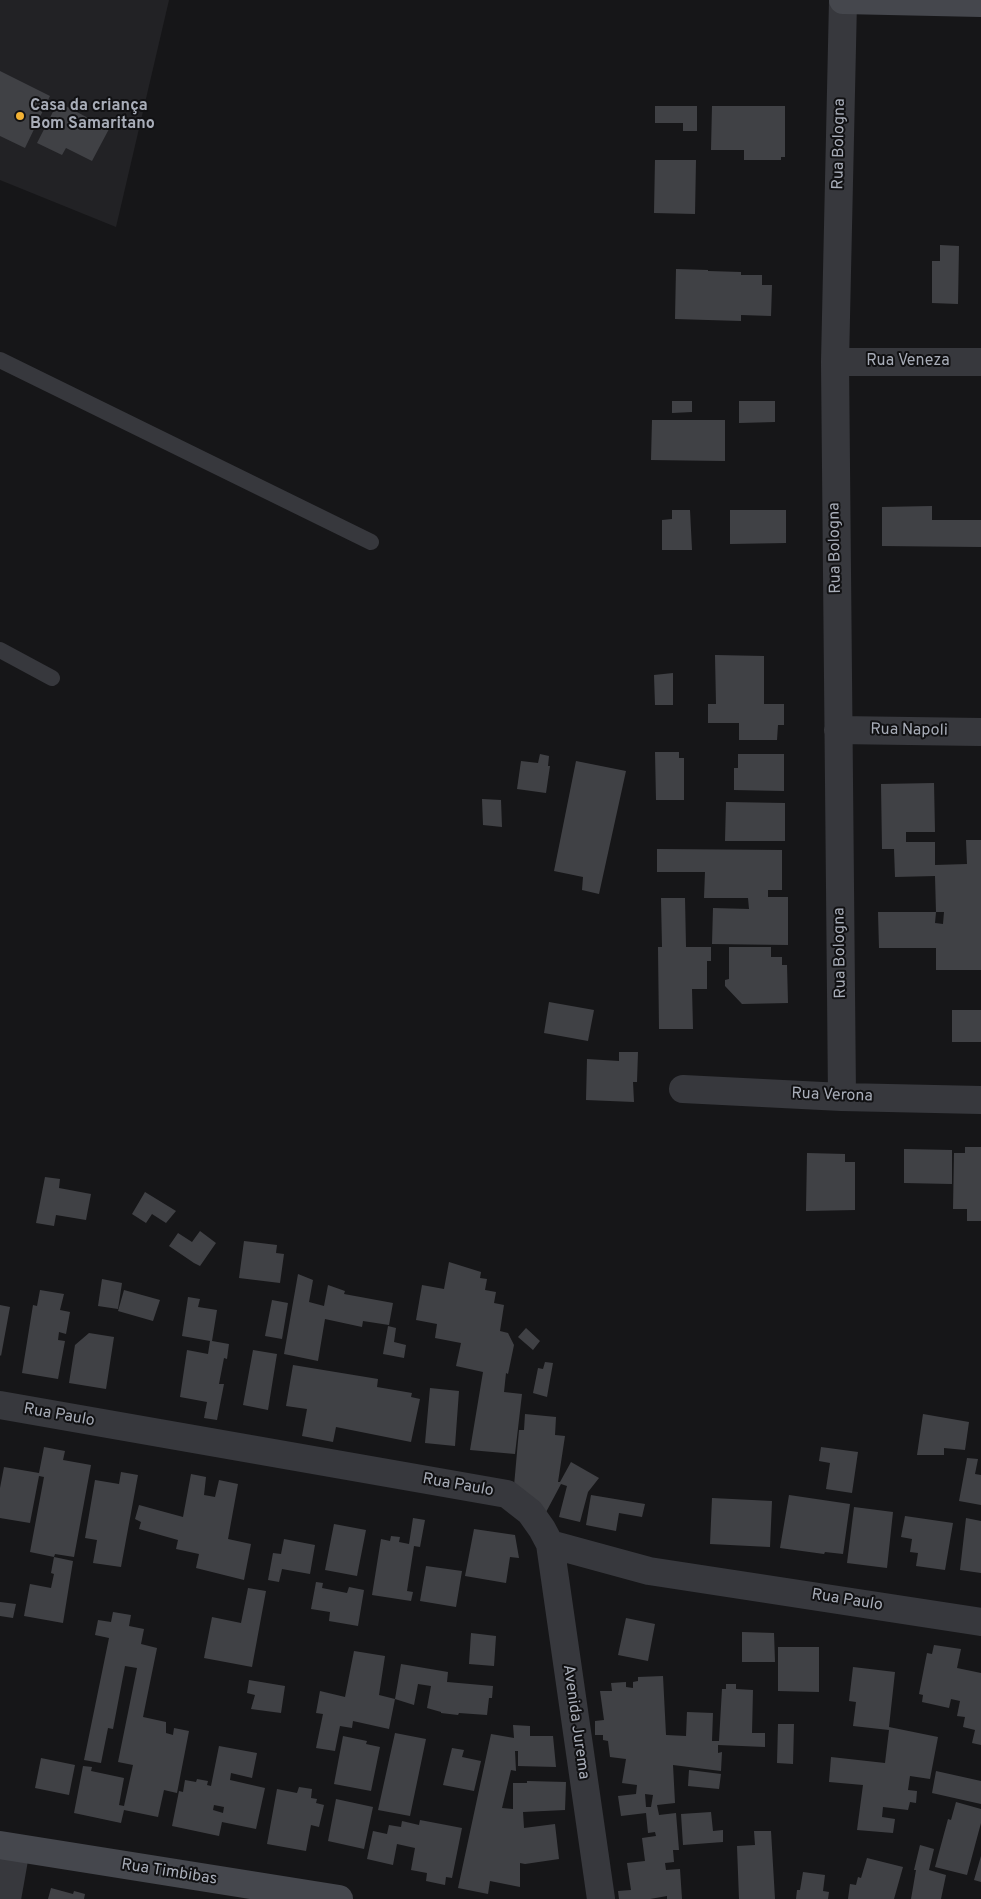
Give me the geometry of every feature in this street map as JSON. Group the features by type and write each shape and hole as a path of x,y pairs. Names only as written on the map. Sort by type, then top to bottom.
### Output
{"main road":[{"path":"843,0 981,4"},
{"name":"Rua Timbibas","path":"8,1846 339,1899"}],"street":[{"name":"Rua Bologna","path":"842,1097 835,362 843,0"},
{"name":"Rua Veneza","path":"835,362 981,362"},
{"name":"Rua Napoli","path":"838,730 981,732"},
{"name":"Rua Verona","path":"683,1089 842,1097 981,1100"},
{"name":"Rua Paulo","path":"0,1405 507,1494 530,1512 550,1544 649,1571 981,1622"},
{"name":"Avenida Jurema","path":"550,1544 601,1899"},
{"path":"6,1899 8,1846"}],"lane":[{"path":"0,360 371,542"},
{"path":"0,650 52,678"}],"shaded area":[{"path":"0,0 169,0 116,227 0,180"}],"building":[{"name":"Casa da criança Bom Samaritano","path":"0,71 50,96 25,148 0,136"},
{"path":"58,102 109,129 92,161 66,148 62,155 37,143"},
{"path":"655,106 697,106 697,131 683,131 683,123 655,123"},
{"path":"712,106 785,106 785,157 781,157 781,160 744,160 744,150 711,150"},
{"path":"655,160 696,160 695,214 654,213"},
{"path":"940,245 959,246 958,304 932,303 932,261 940,261"},
{"path":"676,269 741,272 741,275 762,275 762,285 772,285 771,316 741,315 741,321 675,319"},
{"path":"672,401 692,401 692,412 672,413"},
{"path":"739,401 775,401 775,422 739,423"},
{"path":"652,420 725,420 725,461 651,460"},
{"path":"932,506 932,520 981,520 981,547 882,546 882,507"},
{"path":"672,510 690,510 692,550 662,550 662,520 672,519"},
{"path":"730,510 786,510 786,543 730,544"},
{"path":"715,655 764,656 764,704 784,704 784,725 778,725 777,740 739,740 739,723 708,723 708,704 716,704"},
{"path":"673,673 673,705 655,705 654,675"},
{"path":"655,752 679,752 679,758 684,758 684,800 656,800"},
{"path":"540,754 549,756 548,766 550,766 546,793 517,789 521,761 538,763"},
{"path":"738,754 784,754 784,791 734,790 734,768 738,768"},
{"path":"576,761 626,771 599,894 582,890 583,877 554,871"},
{"path":"934,783 935,832 906,832 906,842 935,842 935,865 967,864 966,840 981,840 981,970 936,970 936,948 879,948 878,912 936,912 935,876 895,877 894,849 882,849 881,784","holes":["936,912 944,912 943,924 935,923"]},
{"path":"482,799 501,800 502,827 483,825"},
{"path":"726,802 785,803 785,841 725,841"},
{"path":"657,849 782,850 782,890 768,890 768,897 788,897 788,945 712,944 713,908 749,909 748,898 704,898 705,872 657,872"},
{"path":"661,898 685,898 686,947 711,947 711,961 707,961 707,989 692,989 693,1029 659,1029 658,947 662,947"},
{"path":"729,947 771,947 771,957 782,957 782,965 787,965 788,1003 742,1004 725,986 725,980 729,979"},
{"path":"549,1002 594,1010 588,1041 544,1033"},
{"path":"952,1010 981,1010 981,1042 952,1042"},
{"path":"619,1052 638,1052 637,1082 633,1082 634,1102 586,1100 587,1059 619,1061"},
{"path":"965,1147 981,1147 981,1221 967,1221 967,1209 953,1209 954,1153 965,1153"},
{"path":"904,1149 952,1150 952,1184 904,1183"},
{"path":"807,1153 845,1154 845,1162 855,1162 855,1210 806,1211"},
{"path":"45,1177 60,1179 59,1188 91,1194 86,1220 56,1215 54,1226 36,1223"},
{"path":"145,1192 176,1211 166,1223 152,1214 146,1223 132,1214"},
{"path":"200,1231 216,1243 200,1266 169,1246 178,1233 192,1242"},
{"path":"244,1241 277,1245 276,1253 284,1254 280,1283 239,1278"},
{"path":"449,1262 481,1272 480,1278 487,1279 485,1290 496,1292 494,1303 504,1305 500,1331 508,1333 514,1345 508,1374 506,1373 504,1392 522,1394 515,1454 470,1450 483,1372 456,1366 461,1343 435,1338 437,1324 416,1320 422,1285 444,1289"},
{"path":"298,1274 313,1280 309,1302 324,1306 328,1285 345,1291 344,1294 393,1303 389,1325 363,1321 362,1327 325,1319 318,1361 284,1354"},
{"path":"102,1279 122,1283 118,1309 98,1306"},
{"path":"40,1290 64,1294 60,1310 70,1312 66,1334 59,1332 58,1340 65,1341 58,1379 22,1373 33,1305 37,1306"},
{"path":"124,1290 160,1300 153,1321 118,1311"},
{"path":"188,1297 200,1299 198,1307 217,1310 212,1341 229,1344 227,1359 224,1358 219,1384 224,1384 217,1420 204,1418 207,1402 180,1397 187,1350 208,1354 210,1341 182,1336"},
{"path":"272,1300 288,1303 282,1339 265,1336"},
{"path":"0,1305 10,1307 1,1356 0,1355"},
{"path":"388,1326 396,1328 394,1342 406,1345 404,1358 383,1354"},
{"path":"526,1328 540,1341 533,1350 518,1337"},
{"path":"89,1333 114,1337 106,1389 69,1383 75,1345"},
{"path":"253,1350 277,1354 268,1410 243,1405"},
{"path":"545,1362 553,1363 547,1397 533,1393 538,1368 543,1369"},
{"path":"293,1365 378,1379 377,1387 412,1393 411,1397 420,1399 411,1442 336,1427 333,1442 302,1436 307,1409 286,1406"},
{"path":"430,1388 459,1391 455,1446 425,1443"},
{"path":"525,1414 556,1417 555,1435 565,1436 558,1482 560,1482 571,1462 599,1478 588,1492 580,1522 559,1517 567,1486 561,1484 545,1514 514,1486 519,1430 524,1430"},
{"path":"923,1414 969,1422 965,1450 944,1448 944,1455 917,1455"},
{"path":"44,1447 65,1451 63,1460 91,1465 74,1557 55,1554 54,1557 30,1552 44,1477 39,1476 30,1523 0,1518 0,1488 4,1467 39,1473"},
{"path":"821,1447 858,1452 852,1493 826,1489 830,1463 819,1461"},
{"path":"967,1458 978,1459 975,1474 981,1475 981,1505 959,1501"},
{"path":"121,1472 138,1475 121,1567 93,1563 97,1540 85,1538 95,1480 119,1484"},
{"path":"191,1474 206,1477 204,1495 215,1497 219,1480 238,1484 228,1539 251,1544 244,1580 196,1568 199,1554 176,1549 178,1540 139,1529 141,1522 135,1519 139,1505 183,1517"},
{"path":"591,1495 645,1504 642,1517 619,1513 616,1531 586,1525"},
{"path":"789,1495 850,1504 843,1554 825,1552 824,1554 780,1548"},
{"path":"712,1498 772,1501 770,1547 710,1544"},
{"path":"854,1507 893,1512 887,1568 847,1563"},
{"path":"905,1516 953,1523 945,1570 916,1566 918,1553 910,1552 912,1539 901,1537"},
{"path":"413,1518 425,1520 420,1547 414,1546 407,1591 413,1592 411,1601 372,1595 381,1539 390,1541 391,1536 400,1537 399,1542 409,1544"},
{"path":"966,1518 981,1521 981,1573 960,1570"},
{"path":"334,1524 366,1530 357,1576 325,1570"},
{"path":"474,1529 515,1535 519,1558 510,1557 506,1583 465,1576"},
{"path":"284,1539 315,1545 310,1574 282,1569 279,1582 268,1580 273,1553 281,1554"},
{"path":"54,1557 73,1561 63,1623 24,1616 30,1584 51,1588 54,1574 51,1573"},
{"path":"426,1566 462,1571 456,1607 420,1601"},
{"path":"316,1582 323,1583 322,1588 347,1593 349,1587 364,1590 358,1626 329,1621 330,1612 311,1609"},
{"path":"248,1588 266,1591 252,1667 204,1658 212,1617 241,1623"},
{"path":"0,1602 16,1604 13,1618 0,1616"},
{"path":"113,1612 131,1615 129,1626 144,1629 141,1644 157,1648 143,1717 166,1722 166,1733 173,1735 174,1728 189,1731 177,1793 164,1790 158,1817 124,1810 121,1823 74,1813 83,1766 92,1767 91,1771 124,1778 119,1805 124,1806 133,1765 118,1762 137,1668 125,1666 113,1729 108,1728 101,1763 84,1760 109,1638 95,1635 98,1620 111,1622"},
{"path":"626,1618 655,1624 648,1661 618,1655"},
{"path":"742,1632 774,1633 775,1662 742,1662"},
{"path":"471,1633 496,1636 494,1666 469,1664"},
{"path":"934,1645 961,1649 957,1668 981,1673 981,1745 972,1743 975,1730 963,1727 965,1717 957,1716 960,1701 951,1699 949,1708 922,1702 923,1695 919,1694 927,1653 932,1654"},
{"path":"778,1647 819,1647 819,1692 778,1691"},
{"path":"354,1651 385,1656 379,1695 395,1699 389,1729 353,1721 352,1728 340,1726 335,1751 316,1748 323,1714 316,1713 320,1691 345,1697"},
{"path":"401,1664 448,1672 447,1682 493,1686 487,1715 459,1713 458,1715 441,1713 427,1708 431,1686 418,1684 414,1705 395,1699"},
{"path":"853,1667 895,1672 889,1727 938,1737 930,1779 910,1776 908,1790 917,1791 916,1803 910,1802 908,1810 883,1807 882,1817 895,1819 893,1833 857,1830 863,1785 829,1782 831,1757 885,1763 889,1730 853,1726 856,1702 849,1701"},
{"path":"663,1676 666,1735 686,1736 687,1712 713,1713 712,1741 719,1741 722,1689 726,1689 726,1684 736,1684 736,1689 753,1690 752,1733 765,1733 765,1747 718,1745 718,1753 722,1752 721,1771 673,1765 675,1803 657,1805 659,1815 676,1813 679,1850 673,1850 674,1862 665,1863 666,1870 680,1869 682,1899 667,1899 667,1896 650,1899 619,1899 618,1891 631,1890 627,1863 645,1861 642,1838 656,1836 655,1832 648,1833 646,1813 621,1816 618,1796 636,1794 637,1785 622,1783 626,1759 610,1757 608,1741 603,1740 603,1735 595,1735 595,1721 604,1720 600,1691 612,1691 611,1683 626,1682 626,1687 633,1688 633,1682 638,1681 638,1677","holes":["645,1794 653,1795 651,1807 646,1807"]},
{"path":"249,1680 285,1686 281,1713 251,1709 255,1695 247,1693"},
{"path":"778,1724 794,1724 793,1764 777,1763"},
{"path":"513,1725 530,1726 530,1736 553,1736 556,1767 518,1766 518,1751 515,1751 516,1771 511,1770 502,1808 513,1809 513,1783 527,1783 527,1781 566,1782 565,1810 523,1812 524,1828 555,1824 559,1859 525,1864 520,1863 520,1887 490,1881 488,1894 458,1888 491,1734 514,1738"},
{"path":"395,1733 426,1739 410,1816 378,1810"},
{"path":"343,1736 367,1741 366,1744 380,1747 371,1791 334,1784"},
{"path":"219,1746 257,1753 252,1778 231,1773 230,1780 265,1788 256,1829 222,1822 219,1836 172,1826 179,1791 183,1792 185,1780 196,1782 197,1779 208,1781 207,1785 211,1786","holes":["214,1805 224,1807 223,1813 213,1810"]},
{"path":"452,1748 464,1750 462,1757 481,1761 474,1791 443,1785"},
{"path":"41,1758 75,1765 69,1795 35,1788"},
{"path":"689,1770 721,1774 719,1789 688,1786"},
{"path":"936,1771 981,1781 981,1804 932,1793"},
{"path":"299,1787 312,1789 311,1798 317,1799 316,1803 324,1805 319,1827 311,1825 306,1851 267,1844 277,1789 297,1793"},
{"path":"336,1799 373,1807 364,1849 328,1841"},
{"path":"956,1802 981,1809 981,1823 967,1875 935,1867 948,1819 951,1820"},
{"path":"711,1812 713,1831 723,1830 723,1842 683,1845 681,1814"},
{"path":"420,1820 462,1828 452,1878 446,1877 445,1885 426,1881 427,1873 411,1870 415,1848 397,1844 393,1865 367,1859 373,1831 387,1834 389,1825 401,1827 402,1821 419,1825"},
{"path":"754,1831 771,1831 775,1899 739,1899 737,1846 755,1845"},
{"path":"920,1845 934,1849 929,1870 946,1875 941,1899 911,1899 916,1870 914,1870"},
{"path":"981,1856 981,1882 974,1880"},
{"path":"867,1858 903,1867 894,1899 848,1899 850,1884 856,1885 858,1877 861,1878"},
{"path":"803,1872 825,1875 823,1891 829,1892 828,1899 796,1899 797,1890 800,1890"},
{"path":"51,1888 73,1894 74,1891 85,1894 84,1899 48,1899"}],"place":[{"name":"Casa da criança Bom Samaritano","path":"20,116"}]}
